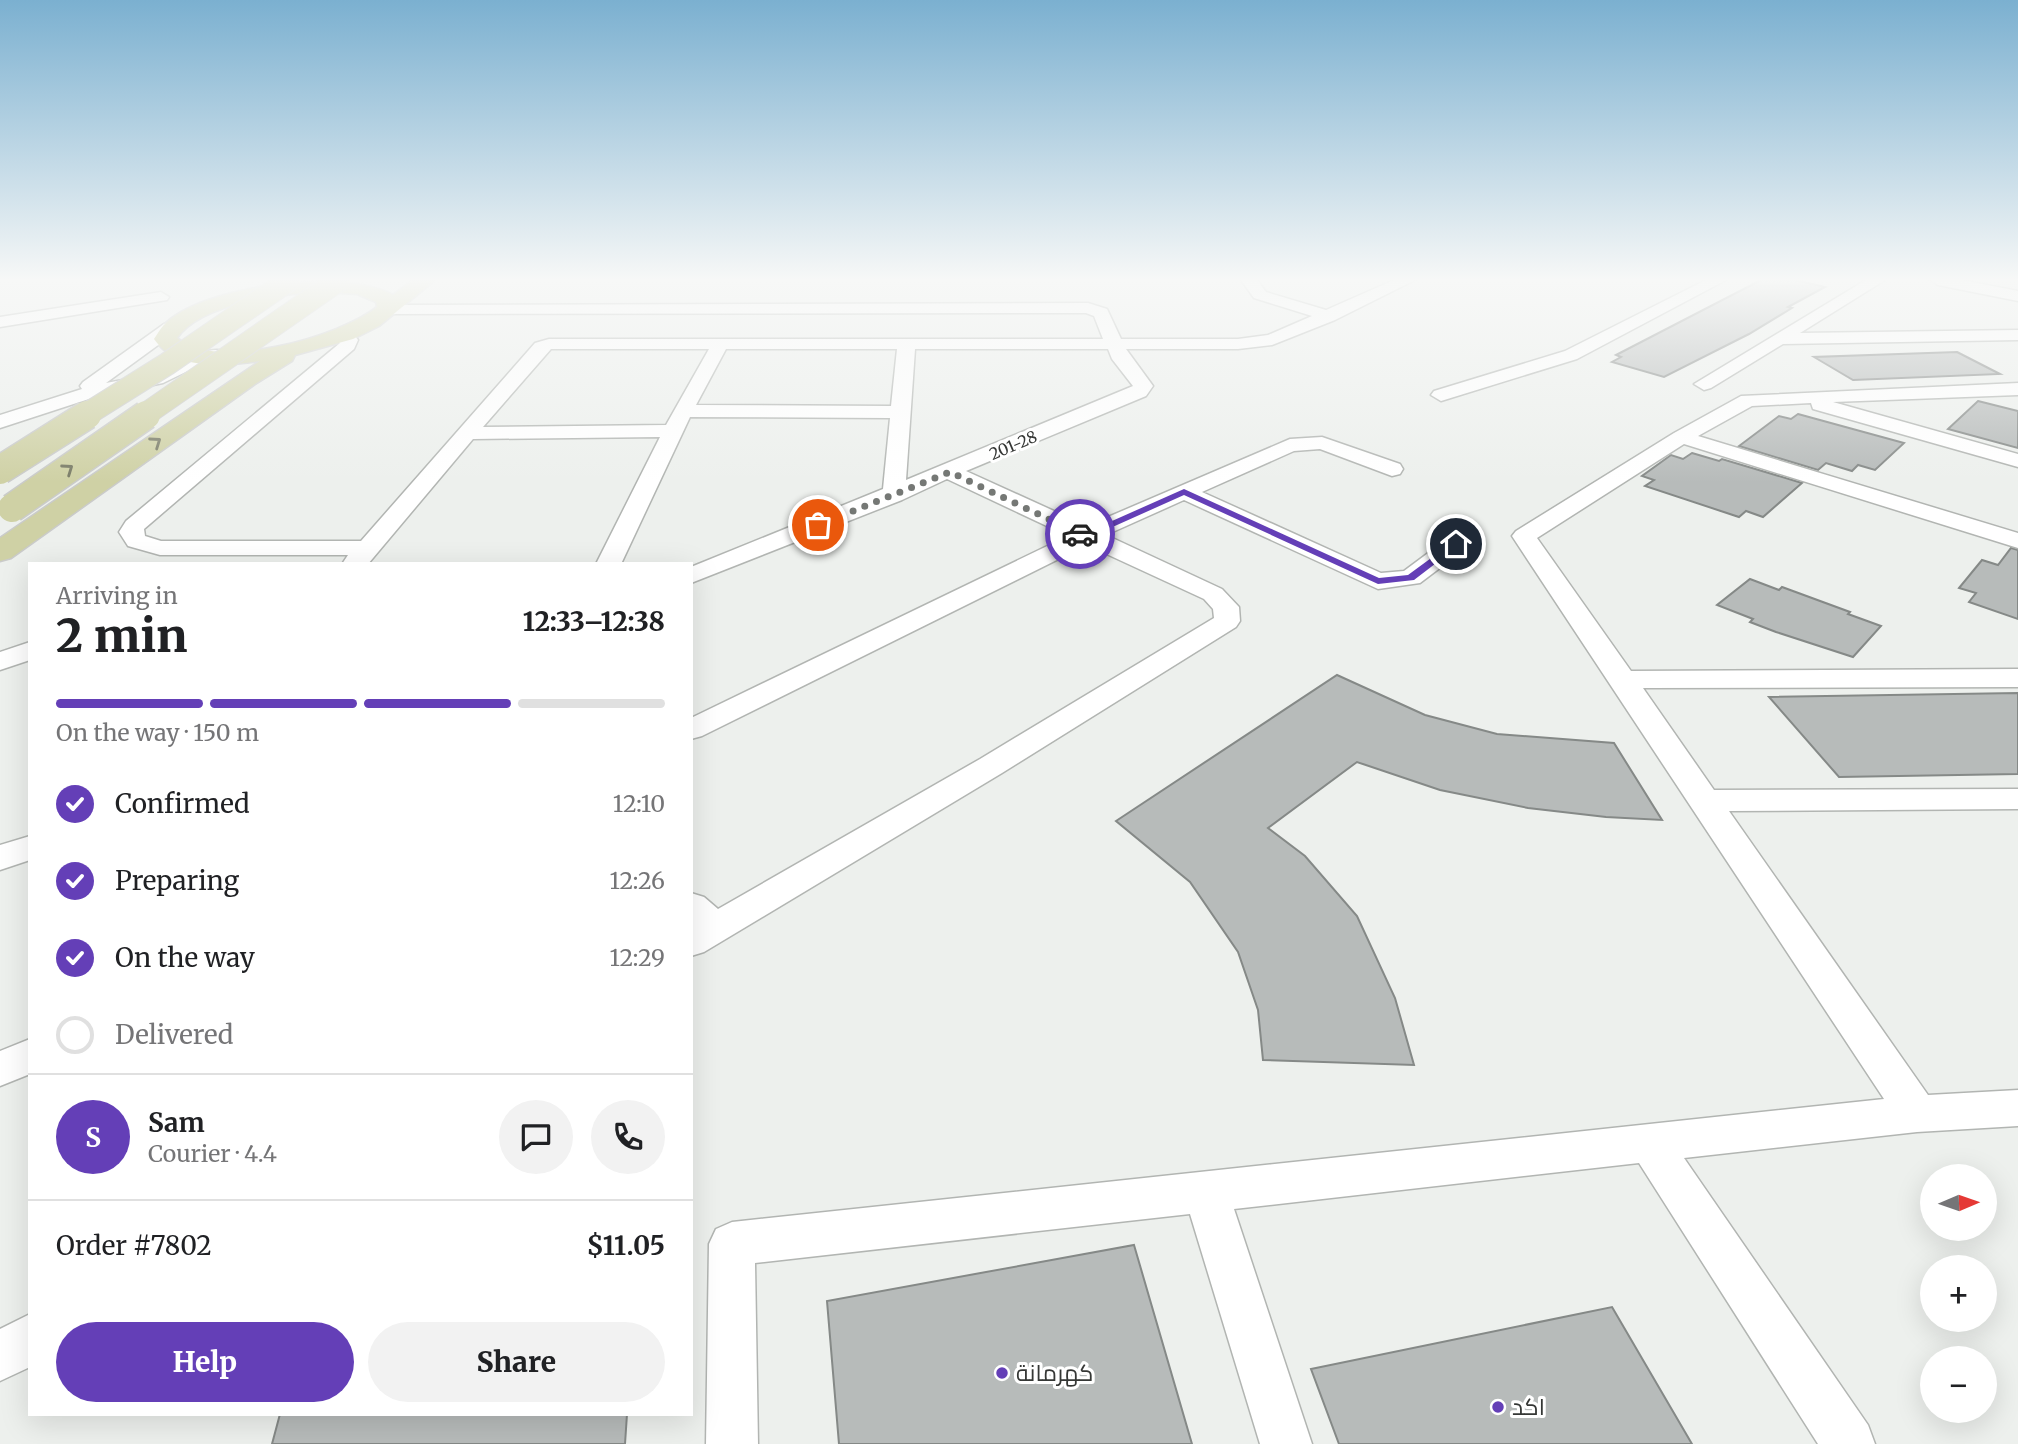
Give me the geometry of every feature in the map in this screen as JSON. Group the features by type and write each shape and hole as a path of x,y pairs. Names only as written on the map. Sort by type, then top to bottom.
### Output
{"main road":[{"path":"173,347 189,354 223,356 264,354 301,347"},
{"path":"0,470 191,347"},
{"path":"4,506 232,347"},
{"path":"0,552 255,373 287,354 305,347"}],"street":[{"path":"46,407 100,380 144,347"},
{"path":"345,347 134,526 131,531 136,541 165,556 360,556 541,347"},
{"path":"609,562 683,411 719,347"},
{"path":"894,495 906,347"},
{"name":"201-28","path":"693,575 950,472 1139,392 1143,386 1124,363 1116,347"},
{"path":"1441,395 1534,368 1587,347"},
{"path":"1704,384 1766,347"},
{"path":"0,422 91,392 150,381 202,358 223,356"},
{"path":"1917,1114 1524,536 1681,437 1748,400 2018,389"},
{"path":"1984,391 2018,399"},
{"path":"1795,398 2018,461"},
{"path":"683,411 900,412"},
{"path":"469,433 673,431"},
{"path":"1681,437 2018,541"},
{"path":"693,729 1085,536 1290,445 1322,443 1392,469"},
{"path":"699,925 991,766 1227,621 1226,607 1213,594 950,472"},
{"path":"1184,492 1378,581 1411,578 1456,544"},
{"path":"0,662 28,651"},
{"path":"1622,680 2018,678"},
{"path":"1704,801 2018,799"},
{"path":"0,858 28,847"},
{"path":"0,1069 28,1056"},
{"path":"732,1444 733,1244 1917,1114 2018,1108"},
{"path":"1650,1144 1849,1444"},
{"path":"1206,1192 1286,1444"},
{"path":"0,1356 28,1340"}],"building":[{"path":"1631,347 1723,347 1664,377 1612,362 1621,357 1616,355"},
{"path":"1957,352 2000,374 1853,380 1814,357"},
{"path":"1978,401 2018,411 2018,448 1948,429"},
{"path":"1798,414 1904,443 1875,470 1858,465 1852,471 1826,463 1818,470 1739,446 1779,416 1791,419"},
{"path":"1692,453 1719,461 1722,459 1802,483 1763,517 1746,511 1739,517 1645,486 1654,480 1642,476 1671,455 1683,459"},
{"path":"2011,548 2018,550 2018,619 1969,602 1976,593 1959,588 1982,560 1998,565"},
{"path":"1750,579 1779,590 1782,587 1881,626 1853,657 1776,632 1750,622 1753,619 1717,605"},
{"path":"1337,675 1425,715 1497,734 1614,743 1662,820 1528,808 1440,790 1357,762 1268,828 1305,856 1357,916 1395,998 1414,1065 1263,1060 1258,1010 1238,952 1190,882 1116,821"},
{"path":"2018,693 2018,774 1839,777 1769,697"},
{"name":"كهرمانة","path":"1134,1245 1192,1444 839,1444 827,1301"},
{"name":"اكد","path":"1612,1307 1692,1444 1339,1444 1311,1369"},
{"path":"279,1416 627,1416 625,1444 272,1444"}],"way so far":[{"path":"818,525 950,472 1080,534"}],"place":[{"name":"كهرمانة","path":"1002,1373"},
{"name":"اكد","path":"1498,1407"}],"route":[{"path":"1080,534 1085,536 1184,492 1378,581 1411,578 1456,544"}]}
